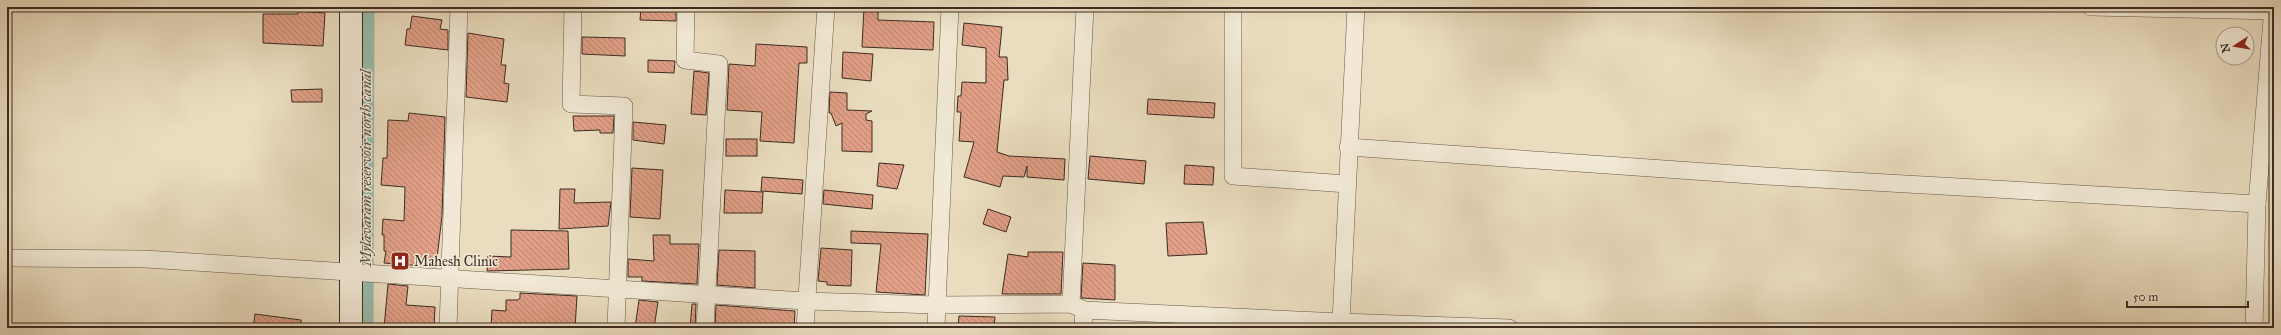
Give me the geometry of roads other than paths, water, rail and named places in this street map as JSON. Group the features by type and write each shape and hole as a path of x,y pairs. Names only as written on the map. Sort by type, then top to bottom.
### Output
{"main road":[{"path":"351,7 351,328"}],"street":[{"path":"448,328 459,7"},
{"path":"573,7 571,104 624,106 616,328"},
{"path":"686,7 685,60 719,64 705,328"},
{"path":"805,328 826,7"},
{"path":"936,328 950,7"},
{"path":"1083,328 1078,307 1085,7"},
{"path":"1233,7 1233,176 1347,184"},
{"path":"1341,325 1348,147 1356,7"},
{"path":"2091,7 2273,9 2257,204 2254,328"},
{"path":"1348,147 1765,176 2257,204"},
{"path":"7,258 145,259 351,274 806,301 1078,307 1223,322 1509,328"}],"waterway":[{"name":"Mylavaram reservoir north canal","path":"365,328 366,7"}],"place":[{"name":"Mahesh Clinic","path":"400,261"}]}
